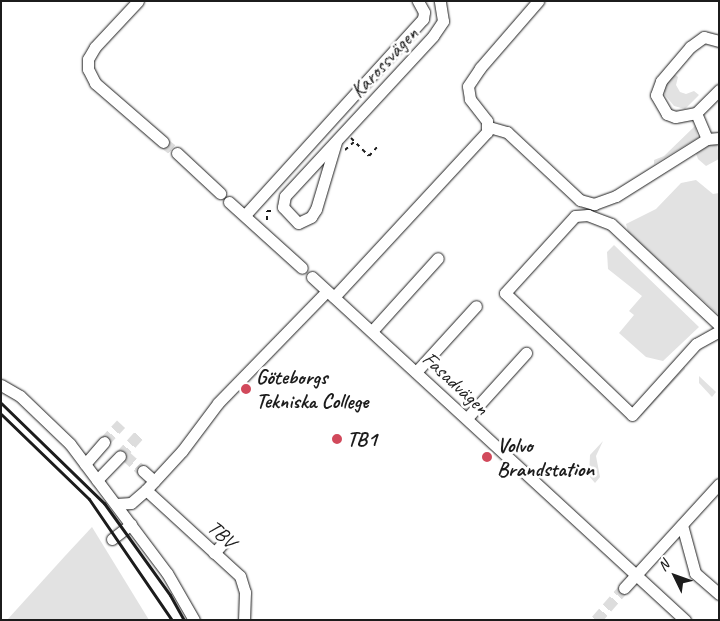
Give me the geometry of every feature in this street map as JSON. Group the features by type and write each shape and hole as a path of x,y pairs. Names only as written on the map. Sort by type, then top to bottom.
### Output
{"street":[{"path":"245,215 423,19 424,12 418,1"},
{"name":"Karossvägen","path":"336,142 316,209 311,217 298,223 287,214 283,201 336,142 433,36 443,21 440,1"},
{"path":"538,1 480,68 468,86 470,98 489,127 507,132 580,200 594,204 616,196 706,139 719,138"},
{"path":"136,2 95,48 88,59 88,70 95,83 163,142"},
{"path":"719,41 704,37 690,47 661,81 656,95 667,114 675,117 696,113 719,90"},
{"path":"696,113 706,139"},
{"path":"116,504 131,503 146,490 238,381 331,294 489,127"},
{"path":"177,153 220,193"},
{"path":"229,202 302,268"},
{"path":"719,325 610,224 588,215 575,216 505,293 632,415 696,344 719,331"},
{"path":"372,331 438,258"},
{"name":"Fasadvägen","path":"312,277 685,620"},
{"path":"416,372 476,306"},
{"path":"467,418 526,352"},
{"path":"1,385 20,396 70,444 167,573 194,620"},
{"path":"85,464 104,442"},
{"path":"97,480 120,456"},
{"path":"143,471 154,481"},
{"path":"624,588 719,484"},
{"name":"TBV","path":"146,490 240,576 245,592 246,620"},
{"path":"112,539 131,524"},
{"path":"682,525 695,573 719,594"},
{"path":"214,553 223,543"},
{"path":"246,620 253,620"}],"path":[{"path":"349,136 369,156 377,147"},
{"path":"345,150 354,142"}],"shaded area":[{"path":"673,73 678,77 676,85 680,92 686,94 694,91 699,95 685,109 674,106 665,95 663,86"},
{"path":"695,126 698,138 654,164 654,160 664,156"},
{"path":"717,143 719,159 706,166 698,159 695,151 697,147"},
{"path":"696,180 713,194 719,193 719,315 628,232 626,224 656,209 681,183"},
{"path":"614,245 699,327 663,361 646,357 619,333 634,315 629,311 642,296 608,269 607,252"},
{"path":"685,367 685,369 641,416 640,414"},
{"path":"699,376 716,392 712,397 699,383"},
{"path":"603,441 596,456 600,477 595,483 589,476 590,455"},
{"path":"92,527 149,620 7,620 65,556"}],"tunnel":[{"path":"163,142 177,153"},
{"path":"104,442 121,424"},
{"path":"120,456 140,434"},
{"path":"125,455 143,471"},
{"path":"596,620 624,588"}],"railway":[{"path":"1,403 104,503 170,595 184,620"},
{"path":"1,414 89,499 172,620"}],"place":[{"name":"Göteborgs Tekniska College","path":"246,389"},
{"name":"TB1","path":"337,439"},
{"name":"Volvo Brandstation","path":"487,457"}]}
